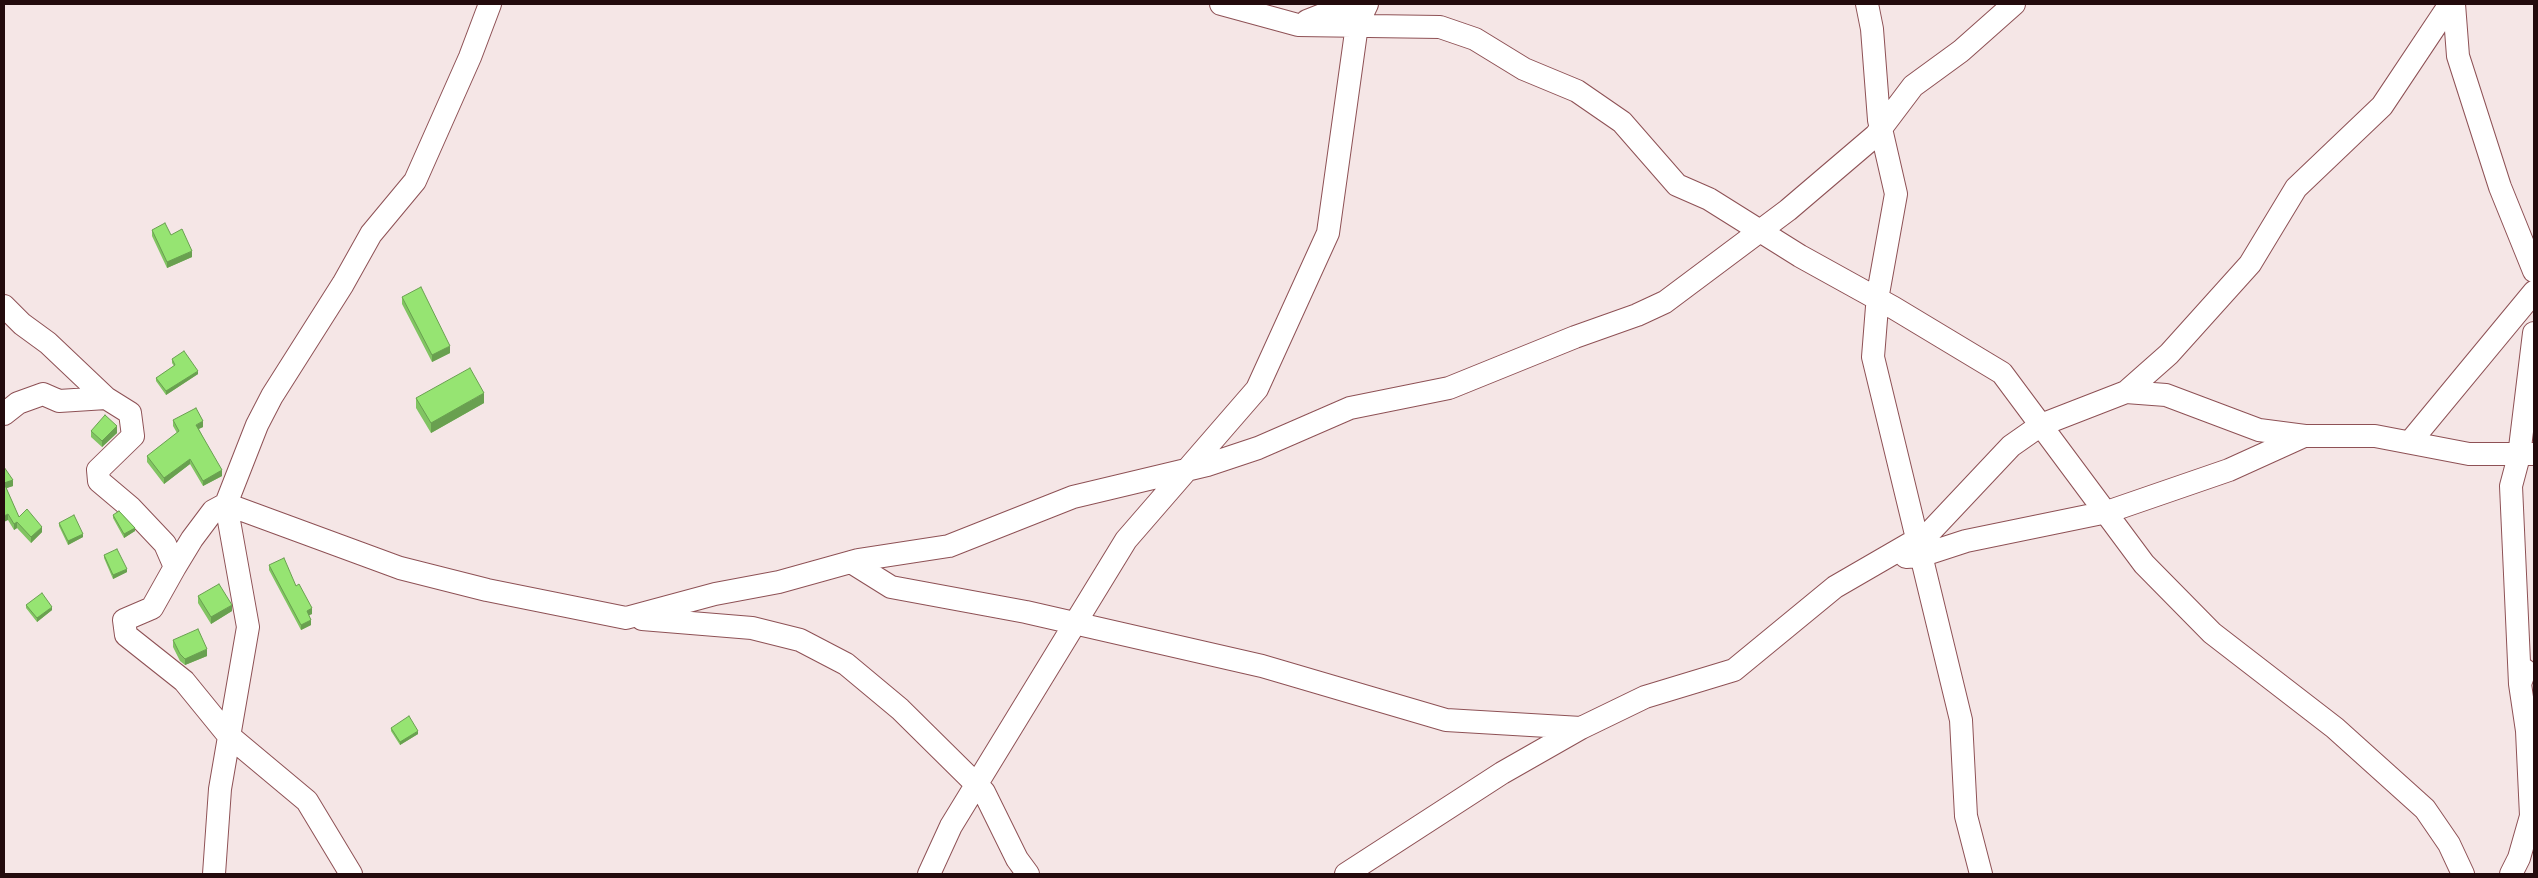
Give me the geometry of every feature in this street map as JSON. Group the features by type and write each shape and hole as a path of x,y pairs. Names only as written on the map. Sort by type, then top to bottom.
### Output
{"street":[{"path":"214,874 220,788 248,627 226,504 257,425 272,396 343,284 371,234 415,181 470,57 490,4"},
{"path":"1221,4 1298,25 1440,26 1475,39 1524,69 1577,91 1622,122 1677,185 1709,198 2002,373 2144,564 2212,633 2335,728 2425,809 2450,844 2463,874"},
{"path":"1298,25 1350,4"},
{"path":"930,874 951,826 1126,540 1258,389 1328,233 1357,26 1366,4"},
{"path":"1867,4 1872,29 1881,129 1896,194 1877,300 1873,357 1961,720 1966,816 1981,874"},
{"path":"626,618 715,594 779,582 851,562 950,546 1073,497 1187,470 1258,448 1350,408 1449,388 1575,337 1637,316 1665,302 1788,210 1881,129 1913,86 1961,50 2014,4"},
{"path":"1918,548 1930,532 2011,446 2041,425 2126,392 2169,354 2250,264 2296,188 2382,106 2450,4"},
{"path":"2454,4 2458,56 2500,187 2534,270"},
{"path":"2410,442 2534,292"},
{"path":"4,306 22,324 48,343 106,398 130,413 133,436 98,470 100,481 131,508 165,544 175,567"},
{"path":"2521,861 2531,816 2527,732 2520,684 2511,486 2526,455 2534,333"},
{"path":"2126,392 2166,395 2259,430 2305,436 2375,436 2469,454 2526,455"},
{"path":"4,414 18,403 43,394 59,401 106,398"},
{"path":"1346,874 1502,773 1581,728 1645,697 1734,670 1836,588 1885,558 1918,548 1966,542 2107,512 2229,470 2305,436"},
{"path":"351,874 307,801 228,735 184,681 126,635 124,620 152,608 192,539 213,510 226,504 400,568 487,590 626,618 752,628 800,640 846,664 900,709 984,792 1017,859 1028,874"},
{"path":"851,562 891,587 1075,623 1262,666 1446,720 1581,728"},
{"path":"2520,684 2529,660 2534,654"}],"building":[{"path":"165,223 171,235 182,229 192,251 167,262 152,230"},
{"path":"421,287 450,346 432,355 402,297"},
{"path":"184,351 198,371 166,391 156,378 175,365 172,359"},
{"path":"470,368 484,393 431,423 416,398"},
{"path":"196,408 203,421 196,425 222,470 203,481 190,459 164,478 147,456 179,431 173,420"},
{"path":"105,415 117,426 102,441 91,431"},
{"path":"4,467 13,480 4,483"},
{"path":"4,483 19,517 27,509 42,527 31,537 17,522 14,524 8,514 4,516"},
{"path":"119,511 135,528 124,534 113,515"},
{"path":"74,515 83,534 68,541 59,523"},
{"path":"117,549 127,569 113,575 104,555"},
{"path":"284,558 296,586 299,584 312,608 307,611 311,620 301,625 269,565"},
{"path":"219,584 232,605 211,617 198,596"},
{"path":"42,593 52,607 37,618 26,605"},
{"path":"198,629 207,649 185,659 180,654 173,640"},
{"path":"409,716 418,731 400,742 391,728"}]}
